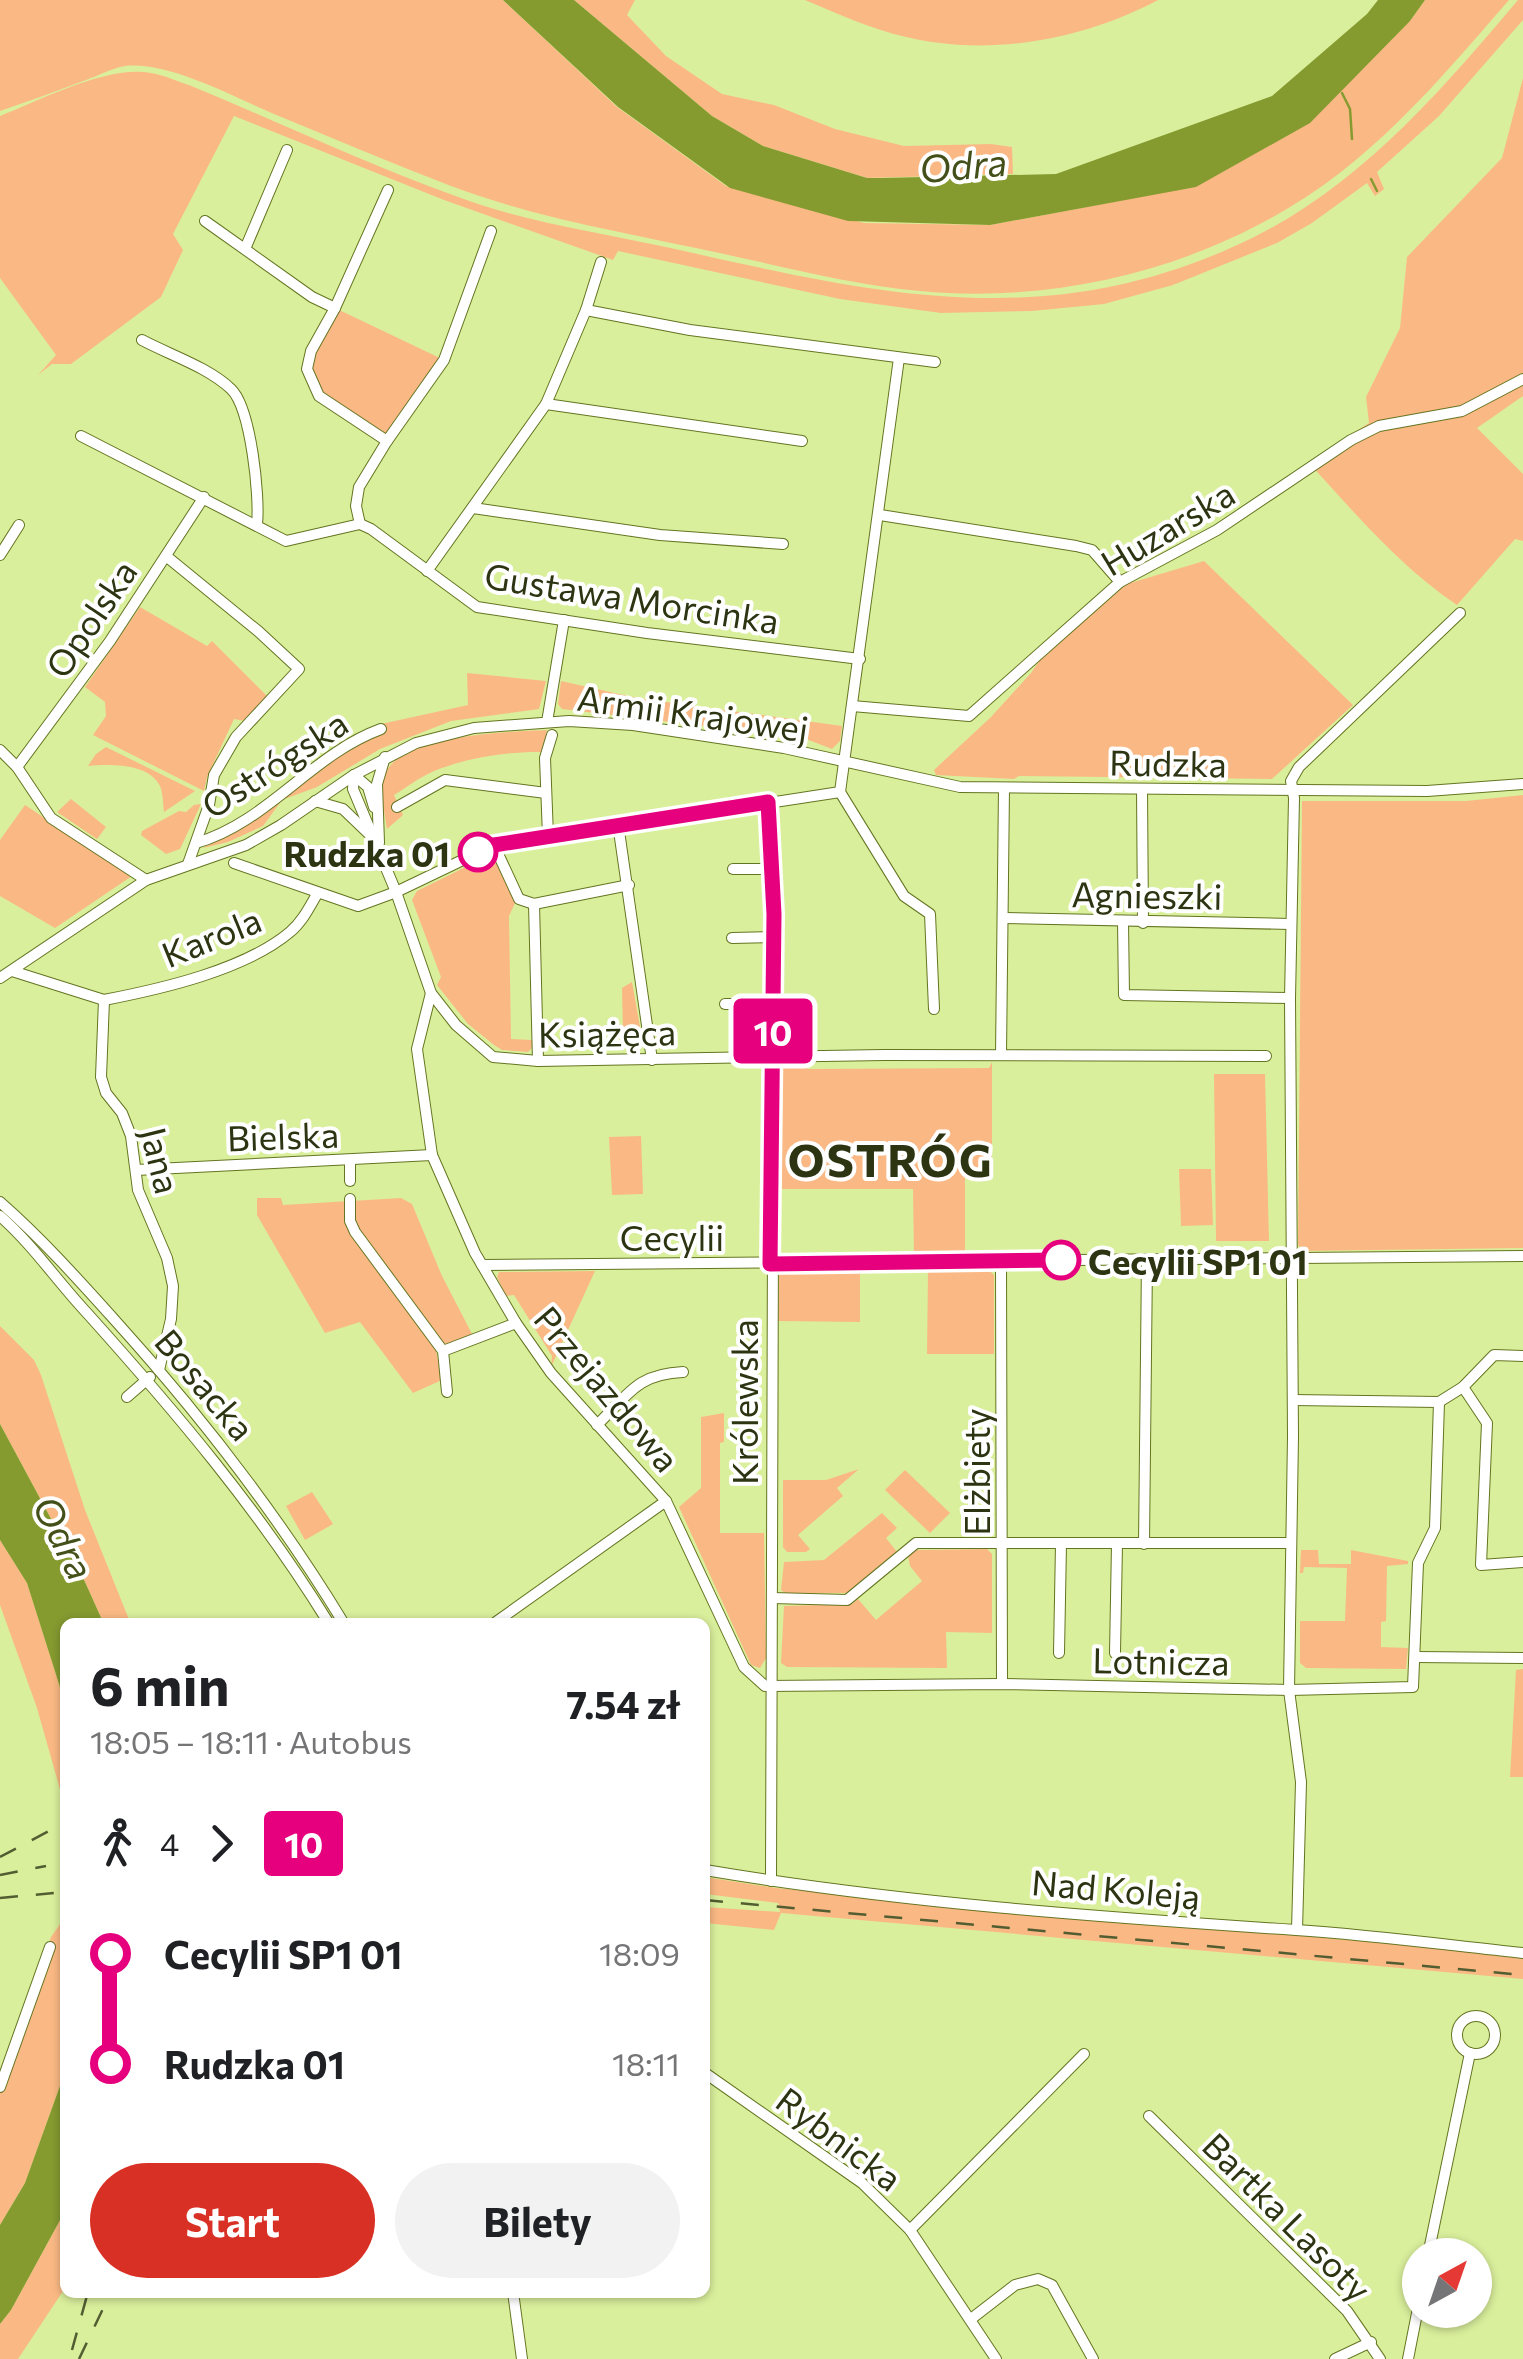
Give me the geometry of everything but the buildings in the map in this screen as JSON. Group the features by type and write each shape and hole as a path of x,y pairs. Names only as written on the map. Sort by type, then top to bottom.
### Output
{"street":[{"path":"245,249 286,150"},
{"path":"386,441 320,396 306,369 388,190"},
{"path":"205,221 312,297 335,308"},
{"path":"81,436 286,540 360,524 357,493 386,441 444,360 491,231"},
{"path":"427,571 546,404 602,262"},
{"path":"586,310 690,330 935,362"},
{"path":"142,340 220,380 235,392 245,420 259,508 257,524"},
{"path":"899,358 840,792 904,896 930,914 934,1008"},
{"name":"Huzarska","path":"852,706 969,716 1120,582 1217,530 1369,430 1462,411 1523,379"},
{"path":"546,404 802,440"},
{"name":"Opolska","path":"16,768 75,691 204,497"},
{"path":"473,508 660,535 783,544"},
{"path":"880,515 1092,550 1120,582"},
{"name":"Gustawa Morcinka","path":"360,524 477,607 860,658"},
{"path":"0,555 19,525"},
{"path":"166,556 299,669 236,737 214,775 209,805 188,864"},
{"path":"1297,1930 1301,1782 1289,1690 1294,1400 1291,781 1300,767 1460,614"},
{"path":"546,722 564,620"},
{"name":"Armii Krajowej","path":"0,978 146,880 246,846 282,826 354,774 385,757 448,733 546,722 633,725 784,748 846,762"},
{"name":"Ostrógska","path":"196,842 244,820 342,746 381,729"},
{"path":"548,836 545,752 552,734"},
{"path":"0,750 51,818 146,880"},
{"name":"Książęca","path":"376,844 378,784 385,757"},
{"name":"Rudzka","path":"846,762 934,784 1004,788 1427,791 1523,784"},
{"name":"Książęca","path":"354,774 368,787 378,820"},
{"name":"Książęca","path":"354,774 353,789 396,892 431,993 456,1025 494,1057 538,1061 1266,1056"},
{"path":"396,807 445,780 546,793"},
{"path":"1001,1055 1004,788"},
{"path":"1142,789 1143,923"},
{"path":"234,863 358,906 494,845 840,792"},
{"name":"Książęca","path":"315,801 344,810 376,844"},
{"name":"Królewska","path":"768,802 774,1004 770,1264 771,1881"},
{"path":"618,824 630,885 652,1060"},
{"path":"494,845 519,899 534,904 630,885"},
{"path":"733,870 772,869"},
{"name":"Karola","path":"104,1000 245,959 289,933 317,894"},
{"path":"534,904 538,1061"},
{"name":"Agnieszki","path":"1003,918 1290,924"},
{"path":"1122,922 1124,995 1290,998"},
{"path":"732,938 773,938"},
{"path":"12,971 104,1000"},
{"name":"Przejazdowa","path":"431,993 417,1049 432,1155 482,1266 550,1373 666,1500 744,1667 757,1682 770,1688"},
{"name":"Jana","path":"104,1000 101,1077 106,1094 122,1114 132,1136 138,1190 167,1258 173,1286 171,1319 159,1370"},
{"path":"725,1004 774,1004"},
{"name":"Bielska","path":"136,1170 432,1155"},
{"path":"350,1160 350,1181"},
{"path":"350,1199 350,1221 355,1232 443,1351 447,1392"},
{"name":"Bosacka","path":"0,1202 67,1267 254,1485 340,1618"},
{"name":"Bosacka","path":"0,1216 34,1249 242,1494 325,1618"},
{"name":"Cecylii","path":"482,1266 1523,1256"},
{"name":"Elżbiety","path":"1001,1260 1002,1684"},
{"path":"1144,1544 1147,1260"},
{"path":"443,1351 516,1323"},
{"path":"1294,1400 1439,1402 1462,1387 1494,1355 1523,1356"},
{"path":"127,1397 159,1370"},
{"path":"596,1425 655,1373 683,1372"},
{"path":"1462,1387 1487,1423 1481,1565 1523,1562"},
{"path":"1439,1402 1435,1528 1418,1563 1415,1657 1523,1658"},
{"path":"502,1618 666,1500"},
{"path":"772,1598 847,1600 916,1544 1291,1542"},
{"path":"1060,1653 1061,1544"},
{"path":"1115,1653 1117,1544"},
{"name":"Lotnicza","path":"770,1688 1002,1684 1289,1690 1413,1687 1415,1657"},
{"name":"Nad Koleją","path":"710,1871 1051,1911 1523,1953"},
{"path":"0,2087 50,1947"},
{"path":"1432,2238 1470,2053"},
{"path":"910,2230 1084,2054"},
{"name":"Rybnicka","path":"710,2077 862,2183 910,2230 996,2359"},
{"name":"Bartka Lasoty","path":"1149,2116 1347,2311 1380,2359"},
{"path":"971,2320 1015,2284 1038,2279 1052,2285 1093,2359"},
{"path":"514,2298 522,2359"},
{"name":"Bartka Lasoty","path":"1408,2359 1414,2328"},
{"path":"1335,2359 1371,2342"}],"shaded area":[{"path":"0,0 503,0 617,107 726,186 864,223 990,225 1097,205 1410,21 1425,0 1509,0 1387,133 1341,172 1247,231 1142,271 1031,291 975,294 846,280 518,208 429,177 161,69 120,67 0,111"},
{"path":"503,0 574,0 712,116 763,146 867,178 882,178 1056,174 1272,96 1378,0 1425,0 1410,21 1310,123 1196,187 990,225 848,221 730,188 618,107"},
{"path":"574,0 635,0 627,15 666,56 722,94 774,105 835,129 904,146 1012,147 1013,174 867,178 763,146 712,116"},
{"path":"805,0 1158,0 1067,35 1003,45 970,45 893,34"},
{"path":"1518,0 1523,0 1523,20 1439,116 1377,172 1384,189 1375,196 1367,183 1277,243 1173,285 1104,304 1032,311 941,313 840,299 618,251 613,260 444,200 234,116 173,234 183,250 161,297 71,364 52,364 38,375 56,355 0,278 0,116 95,79 134,72 156,74 189,85 461,198 562,226 891,291 1035,297 1107,287 1180,268 1256,236 1331,189 1399,132"},
{"path":"1523,78 1523,396 1477,428 1523,474 1523,541 1515,539 1457,605 1397,556 1308,462 1369,423 1366,397 1400,328 1407,257 1502,158"},
{"path":"335,308 444,360 387,441 319,396 307,369"},
{"path":"1204,561 1353,705 1272,779 1014,779 936,775 934,770 991,717 1046,651 1127,584"},
{"path":"140,607 207,646 212,641 268,697 245,721 234,719 204,791 93,735 106,716 105,702 85,687"},
{"path":"467,673 546,681 539,709 451,721 380,749 317,787 282,800 263,826 203,848 344,748 383,731 381,724 468,705"},
{"path":"561,681 637,698 842,726 840,741 832,749 775,727 728,729 562,709 558,704"},
{"path":"547,730 543,752 474,759 419,779 394,795 403,815 387,829 382,787 385,774 395,761 433,743"},
{"path":"106,747 195,791 164,812 160,786 147,773 128,767 88,766"},
{"path":"1523,795 1523,1248 1301,1251 1298,1244 1302,801 1466,801"},
{"path":"71,799 106,827 97,839 57,812"},
{"path":"201,804 180,849 166,854 141,835 179,811 186,812"},
{"path":"25,805 132,876 55,928 0,896 0,840"},
{"path":"492,854 516,901 509,916 511,1039 532,1040 528,1052 502,1050 494,1045 468,1024 437,985 441,977 412,900 417,891"},
{"path":"632,982 642,1038 623,1034 622,988"},
{"path":"803,1062 808,1069 989,1068 992,1062 992,1173 965,1172 965,1255 914,1255 913,1189 782,1189 783,1063"},
{"path":"1214,1074 1265,1074 1269,1241 1216,1241"},
{"path":"641,1136 643,1194 612,1195 609,1137"},
{"path":"1179,1169 1211,1169 1213,1225 1181,1226"},
{"path":"257,1198 281,1198 283,1205 401,1198 412,1204 472,1334 448,1344 434,1341 442,1380 413,1393 360,1322 325,1333 257,1215"},
{"path":"928,1270 989,1270 994,1275 994,1354 927,1354"},
{"path":"595,1271 551,1367 552,1356 514,1295 506,1296 497,1277 499,1272"},
{"path":"779,1272 860,1273 860,1322 778,1321"},
{"path":"0,1326 34,1360 41,1375 85,1510 128,1618 101,1618 0,1424"},
{"path":"724,1413 720,1533 764,1533 766,1658 760,1668 751,1665 679,1507 701,1488 701,1417"},
{"path":"0,1424 101,1618 60,1618 60,1687 27,1583 0,1540"},
{"path":"859,1469 837,1488 843,1496 798,1535 810,1549 787,1552 783,1547 783,1480 826,1480"},
{"path":"905,1470 950,1513 930,1533 885,1490"},
{"path":"312,1492 333,1524 305,1540 286,1506"},
{"path":"882,1513 897,1528 886,1538 897,1552 847,1593 781,1590 784,1562 824,1560"},
{"path":"0,1540 27,1583 60,1687 60,1789 37,1708 0,1605"},
{"path":"987,1549 992,1554 992,1633 946,1632 947,1668 787,1667 781,1663 784,1606 852,1604 858,1599 876,1620 922,1581 910,1566 908,1555 917,1550"},
{"path":"1301,1550 1318,1550 1319,1564 1351,1564 1351,1550 1408,1561 1387,1566 1386,1621 1381,1622 1381,1647 1408,1648 1406,1669 1306,1668 1300,1663 1300,1621 1345,1621 1347,1568 1304,1567 1300,1573"},
{"path":"1523,1669 1523,1777 1510,1777 1516,1670"},
{"path":"710,1878 776,1888 1523,1956 1523,1979 781,1913 774,1930 710,1924 710,1907 780,1912 778,1903 710,1895"},
{"path":"60,1924 60,2086 25,2183 0,2225 0,2076 51,1937"},
{"path":"60,2086 60,2220 0,2324 0,2225 25,2183"},
{"path":"60,2220 60,2296 18,2359 0,2359 0,2324"}],"waterway":[{"path":"1342,93 1350,109 1352,139"},
{"path":"1371,179 1377,191"}],"railway":[{"path":"0,1857 60,1825"},
{"path":"0,1875 46,1866"},
{"path":"0,1898 60,1892"},
{"path":"710,1900 1523,1975"},
{"path":"72,2350 86,2298"},
{"path":"79,2359 108,2298"}],"bus line":[{"name":"10","path":"478,852 494,845 768,802 774,914 770,1264 1061,1260"}],"place":[{"name":"Rudzka 01","path":"478,852"},
{"name":"Cecylii SP1 01","path":"1061,1260"}],"district":[{"name":"OSTRÓG","path":"891,1158"}],"water label":[{"name":"Odra","path":"963,164"},
{"name":"Odra","path":"65,1537"}]}
